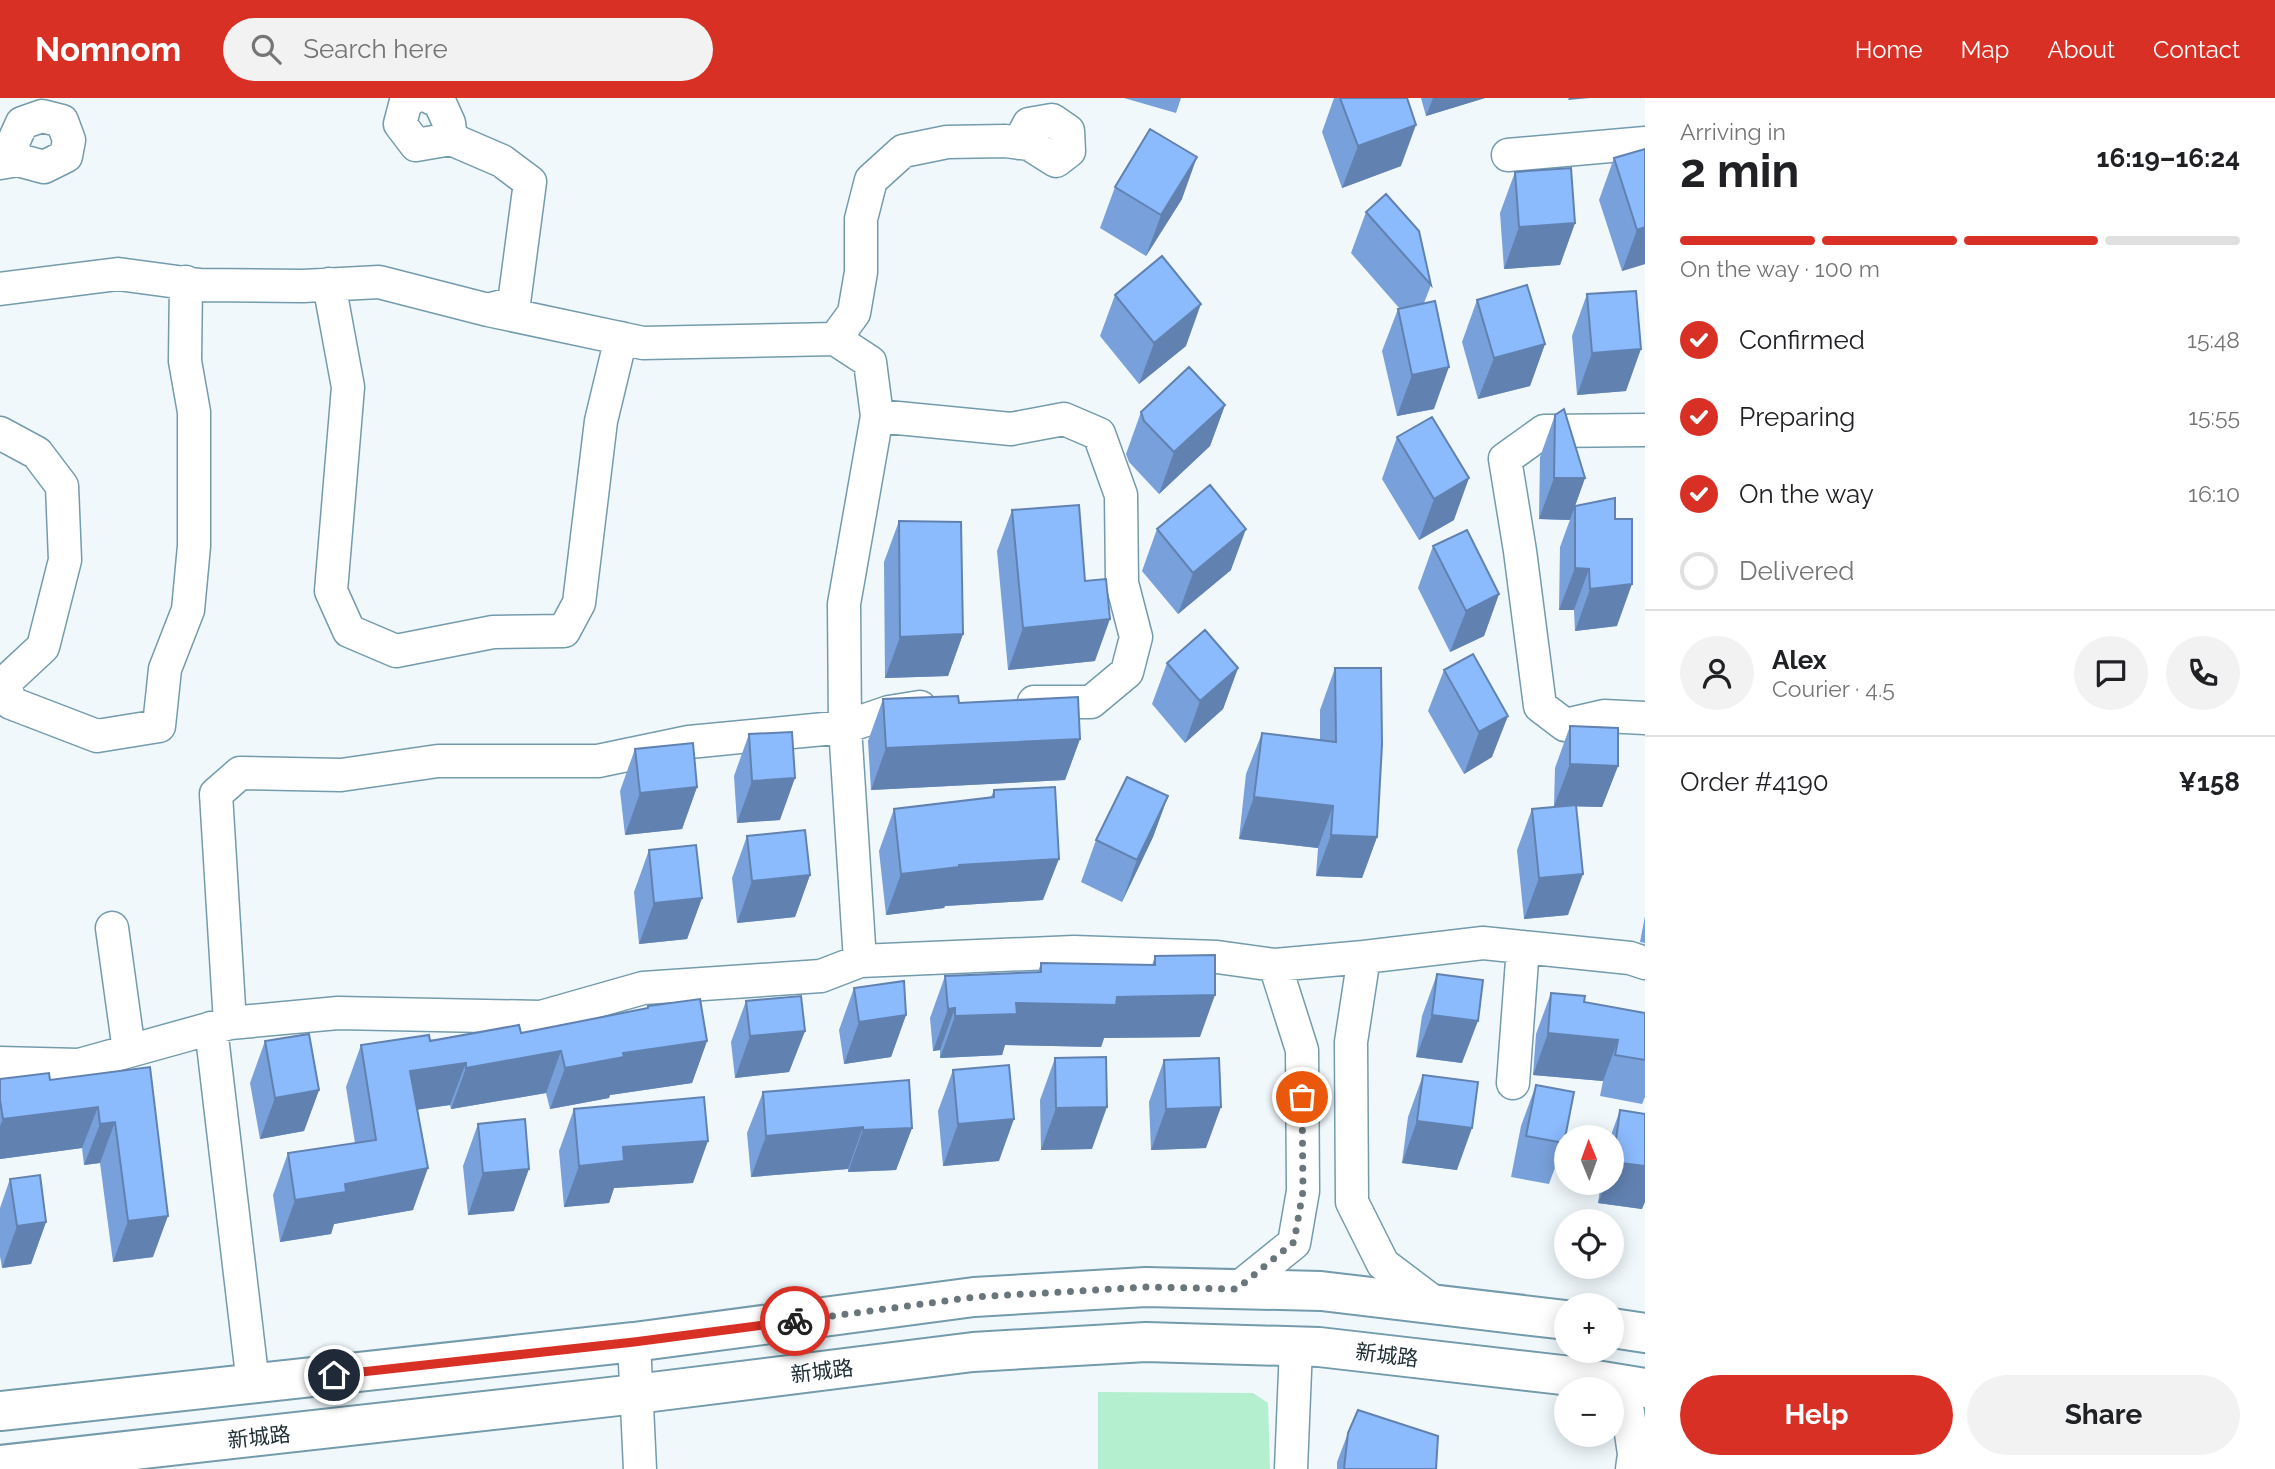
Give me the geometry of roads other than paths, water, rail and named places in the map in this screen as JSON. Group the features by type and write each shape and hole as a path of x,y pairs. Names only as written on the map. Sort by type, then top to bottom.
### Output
{"main road":[{"path":"0,1411 634,1342 975,1297 1146,1287 1321,1291 1554,1319"},
{"path":"1624,1330 1645,1333"},
{"name":"新城路","path":"0,1465 636,1395 974,1352 1146,1342 1319,1347 1531,1371 1635,1387"}],"street":[{"path":"413,98 406,101 400,124 416,145 451,139 502,161 530,182 514,303 488,310"},
{"path":"430,98 439,101 449,123 451,139"},
{"path":"835,339 855,313 861,272 861,219 871,180 903,151 947,142 1019,143"},
{"path":"1508,155 1645,143"},
{"path":"0,289 118,274 200,285 379,282 488,310 643,342 835,339 870,362 877,416 844,604 845,727 860,961"},
{"path":"0,433 37,453 62,486 65,560 43,647 2,685 11,703 97,736 159,726 165,669 188,610 194,546 194,412 186,361 186,282"},
{"path":"329,284 348,387 331,592 349,631 396,651 493,632 564,631 579,603 601,421 621,338"},
{"path":"877,416 1011,429 1064,419 1099,434 1121,495 1122,583 1136,637 1127,672 1091,702 1010,703"},
{"path":"1645,430 1544,431 1505,459 1520,551 1539,706 1565,725 1604,716 1645,718"},
{"path":"253,1384 220,1025 216,794 240,773 341,775 438,761 598,761 689,742 845,727 889,712 943,703"},
{"path":"112,928 130,1051"},
{"path":"0,1063 79,1065 220,1025 338,1013 541,1017 643,988 821,976 860,961 1074,952 1217,957 1275,965 1483,943 1630,958 1645,963"},
{"path":"1513,1083 1523,947"},
{"path":"1364,957 1352,1042 1352,1202 1383,1264 1436,1304"},
{"path":"1237,1289 1294,1242 1303,1191 1302,1050 1275,965"},
{"path":"634,1342 640,1469"},
{"path":"1291,1469 1296,1347"},
{"path":"1632,1469 1635,1387"}]}
